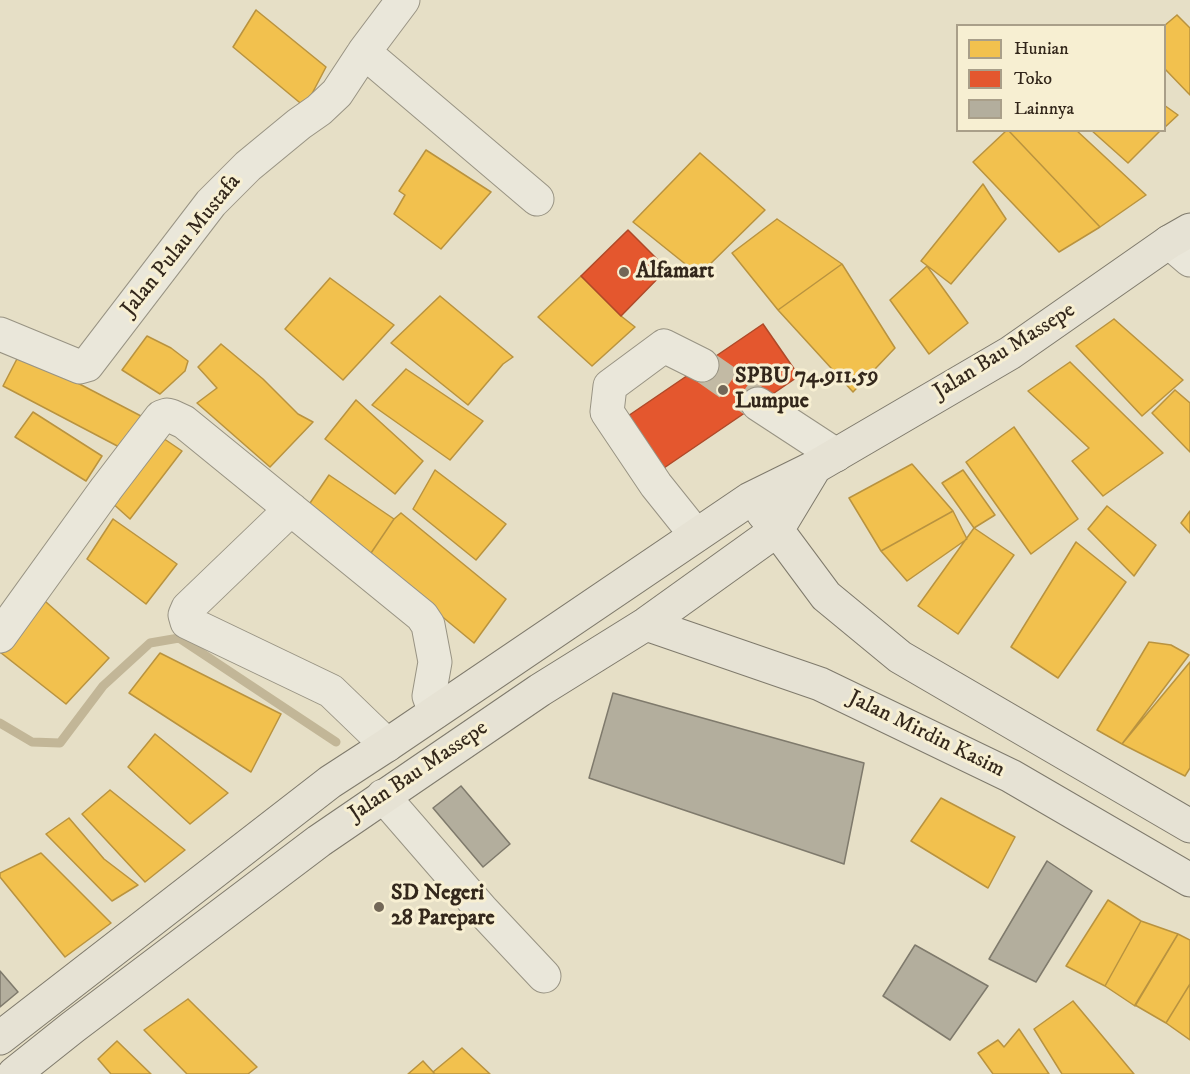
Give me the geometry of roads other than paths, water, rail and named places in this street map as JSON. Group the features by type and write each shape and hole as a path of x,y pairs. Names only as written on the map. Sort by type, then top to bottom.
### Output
{"highway":[{"name":"Jalan Bau Massepe","path":"0,1038 321,789 696,535 750,499 825,461 1010,353 1183,244"},
{"name":"Jalan Bau Massepe","path":"14,1074 319,841 540,690 646,624 777,530 825,461"},
{"path":"750,499 777,530 826,596 900,657 1188,823"},
{"name":"Jalan Mirdin Kasim","path":"646,624 820,684 1011,776 1190,880"}],"street":[{"name":"Jalan Pulau Mustafa","path":"0,334 80,367 87,365 211,203 248,166 337,93 403,0"},
{"path":"364,52 537,199"},
{"path":"696,535 656,484 607,412 609,386 664,346 702,365"},
{"path":"758,404 825,461"},
{"path":"0,636 106,489 161,417 167,415 184,422 422,616 428,625 434,654 435,662 429,696 435,712"},
{"path":"291,509 188,608 185,615 187,622 331,691 387,745"},
{"path":"383,796 482,910 544,976"}],"waterway":[{"path":"0,723 32,742 60,743 103,686 150,643 179,638 336,742"}],"tunnel":[{"path":"702,365 758,404"}],"place":[{"name":"Alfamart","path":"624,272"},
{"name":"SPBU 74.911.59 Lumpue","path":"723,390"},
{"name":"SD Negeri 28 Parepare","path":"379,907"}]}
